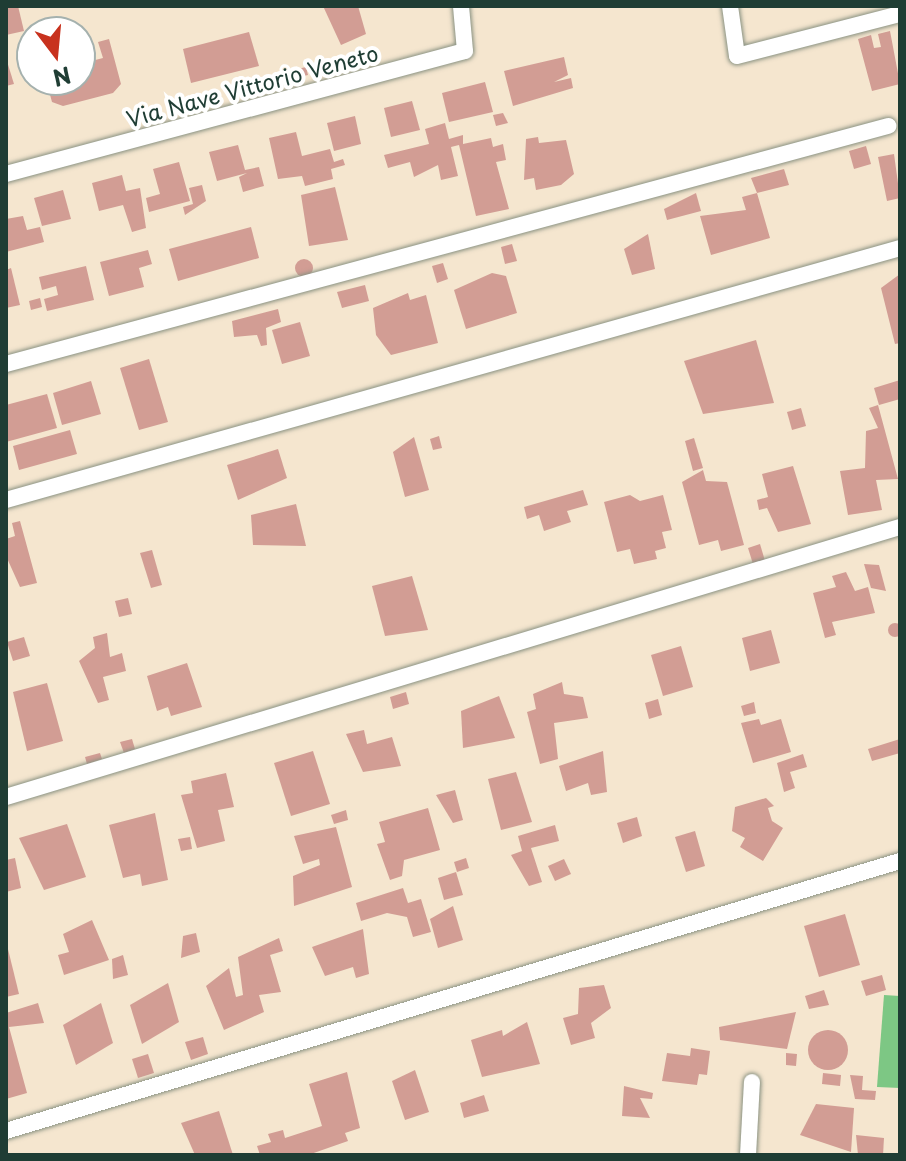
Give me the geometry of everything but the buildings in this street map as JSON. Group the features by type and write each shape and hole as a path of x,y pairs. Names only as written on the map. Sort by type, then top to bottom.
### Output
{"street":[{"name":"Via Nave Vittorio Veneto","path":"6,174 465,51 461,6"},
{"path":"730,6 737,56 896,15"},
{"path":"6,364 888,126"},
{"path":"6,500 900,248"},
{"path":"6,797 900,527"},
{"path":"6,1131 900,861"},
{"path":"748,1155 752,1082"}],"green space":[{"path":"884,995 900,996 900,1088 877,1087"}]}
